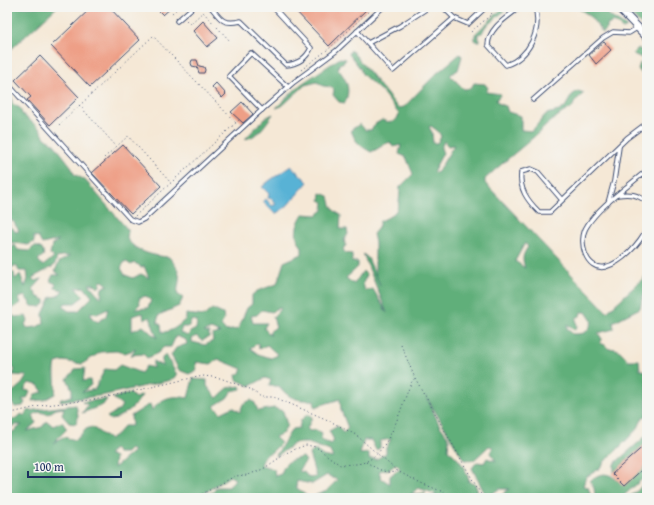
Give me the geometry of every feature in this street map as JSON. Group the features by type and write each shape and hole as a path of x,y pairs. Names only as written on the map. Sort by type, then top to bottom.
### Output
{"street":[{"path":"618,7 647,38"}],"lane":[{"path":"178,21 193,7"},
{"path":"211,7 222,20 230,24 241,21 286,65 295,64 308,55 311,48 274,7"},
{"path":"7,83 130,219 138,222 144,219 288,87 336,51 383,7"},
{"path":"368,43 400,26 429,7"},
{"path":"443,7 454,18 468,24 486,7"},
{"path":"520,7 492,30 488,37 488,45 506,65 518,58 531,44 537,24 535,7"},
{"path":"358,31 393,71 454,18"},
{"path":"533,100 604,38 613,32 629,33 638,27"},
{"path":"262,110 230,76 251,53 288,87"},
{"path":"562,200 538,172 531,169 521,172 520,183 527,199 539,212 550,212 627,138 647,123"},
{"path":"607,204 614,181 619,147"},
{"path":"647,170 616,195 587,226 581,239 584,252 593,264 604,267 614,264 627,254 647,228"},
{"path":"616,195 634,194 647,202"}],"path":[{"path":"172,14 179,7"},
{"path":"300,71 331,47 373,7"},
{"path":"471,32 492,14 486,7"},
{"path":"176,9 190,24 203,12 230,42"},
{"path":"59,125 153,36 236,123"},
{"path":"246,107 256,104"},
{"path":"79,105 116,146"},
{"path":"135,216 239,120"},
{"path":"104,158 128,136 172,183"},
{"path":"401,345 415,378 483,498"},
{"path":"7,414 45,405 99,398 204,376 220,378 250,389 261,397 274,398 328,420 356,435 397,472 458,498"},
{"path":"366,462 385,444 397,422 409,388 415,378"},
{"path":"195,498 235,476 248,475 262,469 288,452 306,445 316,447 340,464 366,462 380,470 390,473 397,472"}],"green space":[{"path":"7,7 57,7 7,53"},
{"path":"504,7 509,7 485,27 482,33 478,34 479,41 475,41 475,34"},
{"path":"576,7 602,7 611,17 627,27 623,29 614,22 607,25 607,29 603,33 589,15"},
{"path":"623,7 647,7 647,29 644,28"},
{"path":"647,47 647,80 638,69 640,63 645,65 644,59 633,54 638,48 641,50"},
{"path":"351,50 398,108 404,107 436,74 460,54 462,56 458,70 450,75 464,89 471,88 474,83 485,84 488,88 486,92 501,94 496,100 499,104 506,106 508,112 521,116 521,130 532,131 546,114 559,111 565,107 572,95 578,91 584,93 575,101 572,108 557,116 497,168 485,179 485,183 607,312 647,275 647,295 643,295 640,308 613,322 614,329 598,333 602,339 600,343 609,349 618,350 628,360 639,360 640,370 647,371 647,416 643,417 638,428 599,469 586,477 583,486 588,487 592,498 498,498 509,489 499,489 490,495 484,492 472,468 477,462 484,463 487,458 496,461 490,453 493,447 489,446 474,460 464,460 426,396 440,426 449,438 448,450 462,464 469,482 475,484 478,492 471,498 428,498 437,494 418,488 411,494 426,493 421,498 316,498 316,495 327,491 337,480 327,475 312,484 297,481 296,487 309,498 7,498 7,436 22,425 14,425 7,432 7,420 11,421 22,414 24,416 27,411 76,405 78,415 76,424 69,423 62,415 64,408 56,409 48,414 39,412 33,415 36,423 27,431 42,427 47,421 53,426 62,422 67,429 53,443 63,437 76,440 86,429 92,427 109,439 116,435 124,426 132,426 131,416 150,404 152,410 160,402 168,398 188,398 193,379 207,380 207,386 217,398 228,388 240,386 241,389 232,391 227,398 214,406 221,413 233,407 240,412 243,404 251,400 255,403 258,411 274,408 283,411 287,425 283,433 275,437 281,443 272,452 265,455 261,465 274,469 275,476 281,474 286,464 303,457 306,461 298,471 304,472 309,478 316,477 309,454 315,450 323,456 333,458 330,451 308,443 295,443 275,457 292,429 299,428 301,420 308,414 312,417 307,429 310,431 316,430 322,433 321,440 331,444 334,440 329,431 338,426 343,433 348,428 341,410 340,399 315,407 314,400 294,398 286,394 279,386 269,386 271,380 265,378 250,386 237,380 236,375 240,373 242,369 218,359 211,364 196,362 197,370 189,374 179,370 171,355 176,348 187,344 186,340 176,336 171,347 164,347 158,353 147,358 143,354 131,355 136,349 125,353 116,351 101,352 82,364 63,361 56,363 55,394 44,400 32,401 35,394 43,392 38,385 29,383 24,390 30,391 28,397 22,400 25,402 23,406 15,407 10,401 10,394 22,384 27,376 13,375 15,369 7,366 7,246 9,249 15,245 18,250 29,251 35,246 42,249 44,255 38,260 43,266 54,257 50,254 52,245 59,240 42,244 38,237 34,236 34,242 28,245 7,242 7,222 10,225 8,228 13,228 15,232 19,231 13,221 7,221 7,95 12,98 12,104 20,108 22,114 40,129 45,138 54,144 71,166 74,174 85,180 128,230 127,239 140,250 157,256 169,257 178,270 179,278 177,294 183,298 179,306 159,315 157,322 161,325 162,332 172,330 178,326 186,319 186,314 204,316 212,309 223,314 224,320 221,325 226,331 238,329 247,308 252,304 252,295 257,291 277,284 284,262 302,254 302,247 297,239 297,226 303,214 317,215 323,210 324,202 320,200 321,193 329,196 332,208 341,215 340,229 347,229 348,234 344,240 346,245 343,249 345,253 352,254 352,262 358,262 358,267 346,278 354,284 363,271 367,275 363,283 365,291 373,289 387,313 363,254 368,258 375,274 375,243 373,234 378,228 380,221 395,212 399,204 400,187 413,174 406,157 399,154 401,145 393,147 390,142 371,152 361,146 354,138 351,130 360,124 365,130 371,130 375,124 382,120 388,122 395,121 399,114 382,92 362,74 360,68 349,54","holes":["431,126 439,132 441,137 437,143 433,143 432,132 429,127","444,141 448,146 454,145 437,173 433,172 443,153 441,148","525,243 528,247 523,260 525,268 515,261","61,256 70,256 59,262 55,271 60,275 53,275 50,281 56,284 55,288 63,290 58,296 51,297 43,314 44,323 37,327 27,328 25,324 28,321 26,316 15,317 9,311 21,303 19,298 25,296 32,306 41,307 45,304 45,300 38,297 33,289 42,279 35,281 32,278 54,266 57,258","125,261 131,265 134,263 139,265 141,268 144,266 149,278 141,274 133,278 125,275 121,268","16,265 19,271 27,271 28,279 25,287 20,274 15,279 14,273 10,269","103,281 108,285 102,288 101,298 89,284 94,284 98,288 100,286 100,282","84,287 92,297 78,311 69,311 63,307 65,303 75,303 84,296 76,288","146,296 151,300 148,308 135,309 140,304 139,298","281,308 273,317 276,327 269,332 271,336 264,328 267,323 253,323 251,316 257,315 262,310 272,312 275,309","108,309 106,316 98,322 92,318 90,312 97,314","581,312 586,312 592,321 589,328 586,332 573,334 567,329 567,324 574,330 577,328 576,318 580,316","143,313 144,320 150,317 157,338 143,326 132,331 132,316","192,320 197,321 196,329 190,332 188,336 180,333 182,327 188,327","211,329 220,333 212,335 213,341 205,345 192,342 192,339 196,336 202,341 209,337 209,333 204,332","258,343 259,349 267,345 278,355 271,358 258,354 250,348","391,439 386,448 386,453 377,459 369,459 369,453 360,454 364,440 371,440 376,450 380,448 380,441","114,449 118,453 126,453 130,449 134,451 114,468 115,457 108,454","396,464 400,468 390,476 390,484 381,478 379,471 390,469","230,476 235,479 229,487 217,487 213,492 205,495 203,494"]},
{"path":"340,58 346,59 344,62 339,64 338,69 346,81 348,89 345,103 339,102 333,95 334,90 332,87 323,86 317,82 305,85 282,106 276,108 300,85"},
{"path":"273,114 254,136 245,139 265,118"},
{"path":"166,355 177,375 171,380 105,395 60,401 61,399 72,396 72,389 67,379 76,369 85,368 83,381 90,380 91,385 82,392 95,389 105,369 114,370 120,365 141,373 146,366 153,368 153,361 162,366 162,358"},
{"path":"130,393 135,398 142,395 136,404 125,413 111,420 107,417 119,410 122,405 113,398"},
{"path":"107,399 103,405 82,413 88,405 82,402"},
{"path":"647,435 647,442 614,472 614,464"},
{"path":"647,465 647,475 621,498 593,498 595,496 594,488 590,481 595,477 607,474 615,478 623,486"},
{"path":"647,480 647,498 627,498 637,491"}],"water":[{"path":"291,166 308,182 286,207 275,214 263,201 266,199 272,206 276,204 272,199 268,198 269,194 262,187"}],"building":[{"path":"92,7 109,7 140,40 90,87 51,46"},
{"path":"155,7 172,7 163,15"},
{"path":"292,7 369,7 329,46"},
{"path":"203,21 218,38 207,47 193,31"},
{"path":"604,42 611,50 596,64 589,55"},
{"path":"40,56 79,97 50,125 27,100 31,97 15,80"},
{"path":"192,60 197,60 199,66 204,67 204,73 199,73 197,67 192,66"},
{"path":"216,83 226,94 222,98 212,87"},
{"path":"242,102 253,114 243,123 231,112"},
{"path":"123,145 161,186 131,214 92,173"},
{"path":"647,443 647,465 624,486 612,474"}]}
